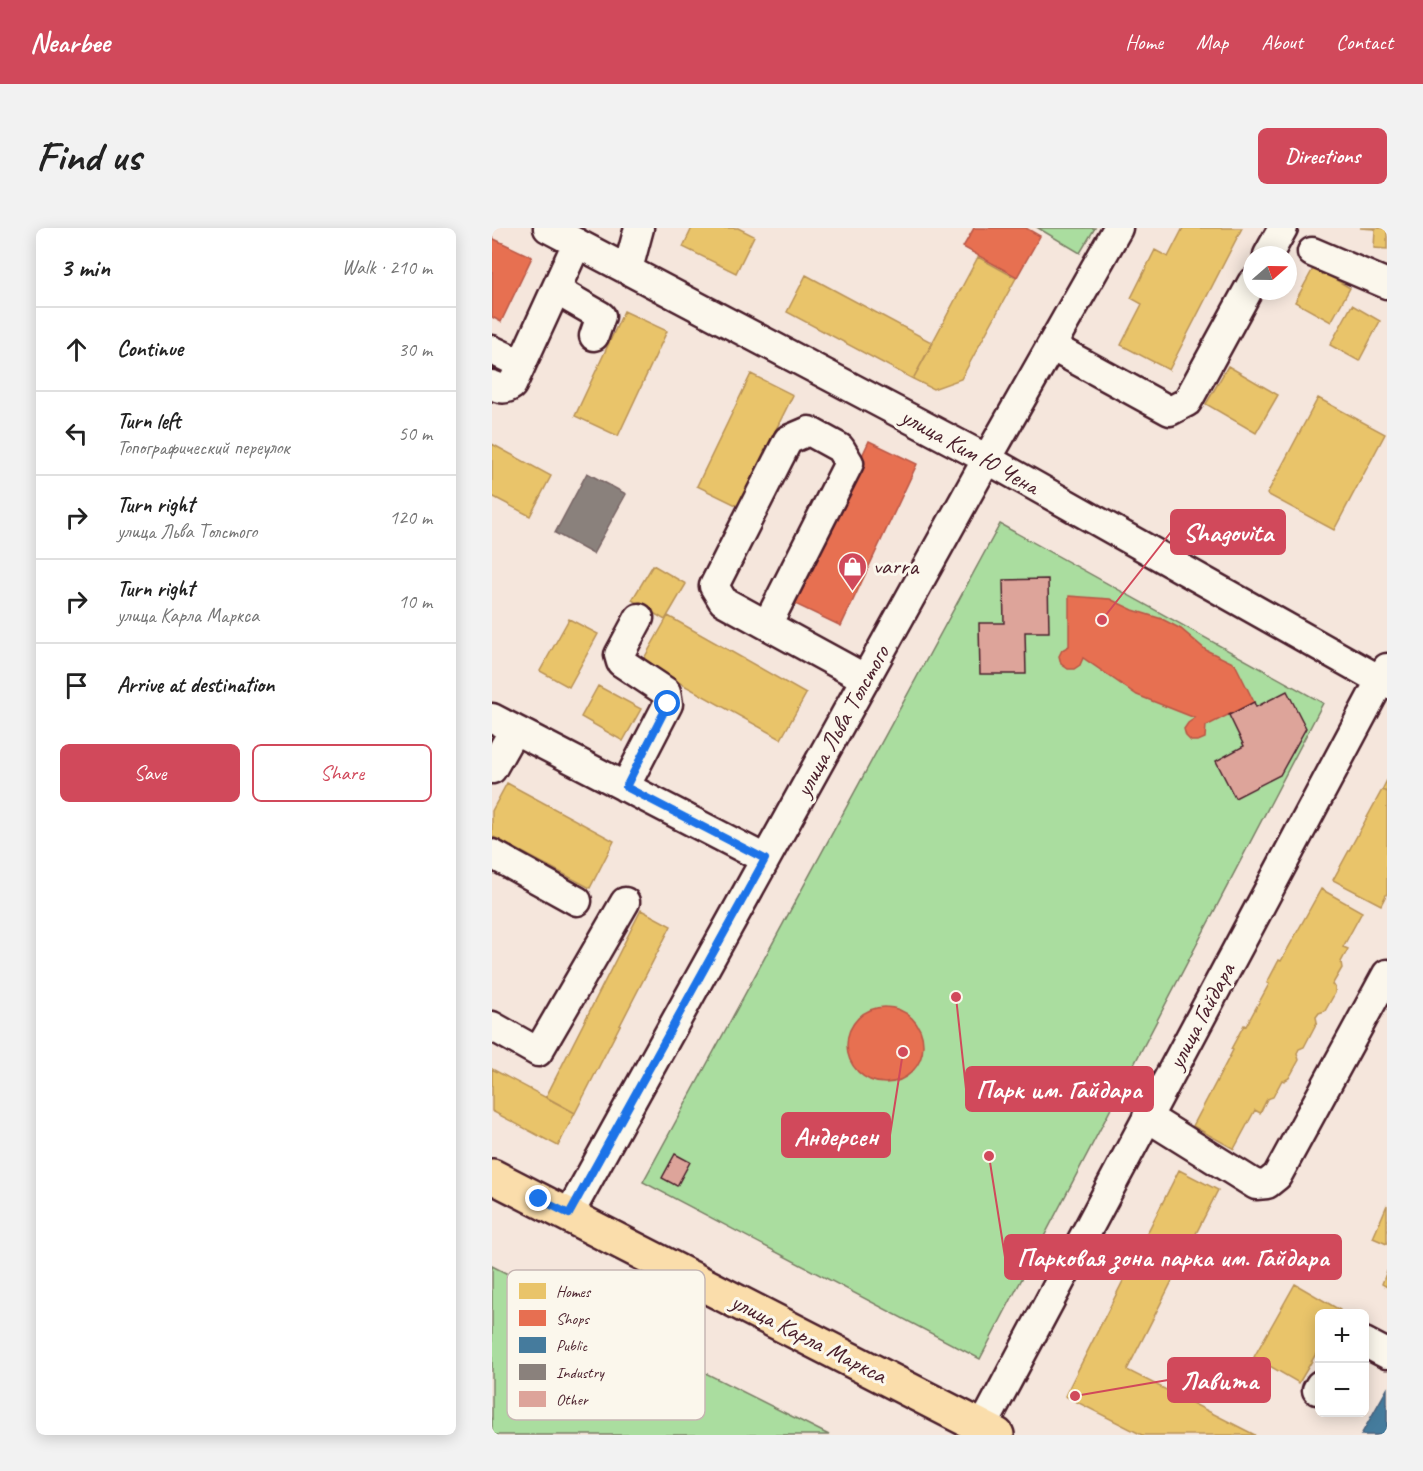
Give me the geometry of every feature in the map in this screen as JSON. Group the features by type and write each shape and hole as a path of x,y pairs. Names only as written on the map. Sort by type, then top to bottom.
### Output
{"main road":[{"name":"улица Карла Маркса","path":"492,1176 678,1270"},
{"name":"улица Карла Маркса","path":"705,1284 990,1431"}],"street":[{"name":"улица Ким Ю Чена","path":"548,228 987,459 1385,678"},
{"path":"628,269 639,228"},
{"name":"улица Льва Толстого","path":"569,1214 987,459 1118,228"},
{"path":"1273,246 1283,228"},
{"path":"492,385 507,389 512,385 577,243"},
{"path":"1312,252 1387,284"},
{"path":"556,290 601,316 594,336"},
{"path":"1051,346 1170,411 1186,402 1243,299"},
{"path":"492,350 521,364"},
{"path":"767,626 849,463 840,448 809,431 788,440 714,586 723,601 767,626 866,680"},
{"path":"626,787 668,704 666,692 621,663 619,655 639,618"},
{"name":"улица Гайдара","path":"990,1431 1147,1117 1385,678"},
{"path":"492,769 503,724 765,859"},
{"path":"492,854 577,901"},
{"path":"492,1026 538,1052 625,902"},
{"path":"1147,1117 1256,1185 1267,1184 1277,1176 1387,974"},
{"path":"1369,1344 1387,1354"}],"green space":[{"path":"1038,228 1095,228 1080,253"},
{"path":"1000,524 1323,703 980,1359 643,1182"},
{"path":"492,1266 507,1274 507,1420 705,1420 705,1373 829,1435 492,1435"}],"building: Homes":[{"path":"692,228 738,228 754,236 736,273 683,247"},
{"path":"1183,228 1242,228 1169,370 1121,345 1142,304 1131,298 1155,250 1168,257"},
{"path":"1360,228 1387,228 1387,249 1374,248 1375,229"},
{"path":"978,257 1016,278 961,379 933,389 913,379"},
{"path":"1314,267 1350,288 1331,322 1295,302"},
{"path":"806,275 933,343 913,379 787,312"},
{"path":"1352,305 1380,321 1359,361 1330,345"},
{"path":"624,311 667,331 618,436 575,416"},
{"path":"1228,366 1278,395 1256,433 1206,404"},
{"path":"751,374 793,395 738,506 697,486"},
{"path":"1318,398 1385,434 1334,530 1267,494"},
{"path":"492,444 551,476 530,516 492,496"},
{"path":"653,565 686,584 665,620 632,600"},
{"path":"668,616 806,694 781,739 642,662"},
{"path":"569,619 598,634 569,687 540,671"},
{"path":"598,686 641,709 623,741 581,717"},
{"path":"1387,780 1387,792 1382,790"},
{"path":"507,783 614,841 590,888 492,836 492,811"},
{"path":"1382,790 1387,792 1387,893 1381,905 1333,880"},
{"path":"1321,889 1362,912 1343,947 1348,949 1341,962 1342,968 1332,985 1335,987 1335,993 1325,1011 1316,1017 1317,1022 1304,1047 1297,1053 1299,1060 1289,1078 1282,1080 1273,1097 1267,1099 1260,1113 1255,1110 1234,1149 1193,1126 1233,1050 1231,1049 1269,984 1267,983 1279,960 1281,961"},
{"path":"641,910 671,926 575,1113 546,1097"},
{"path":"492,1069 575,1113 558,1146 492,1111"},
{"path":"1179,1170 1218,1190 1127,1370 1255,1435 1142,1435 1065,1396"},
{"path":"1387,1205 1387,1244 1373,1238"},
{"path":"1387,1271 1387,1287 1382,1284"},
{"path":"1295,1284 1338,1309 1315,1309 1315,1356 1299,1383 1254,1357"}],"building: Shops":[{"path":"974,228 1026,228 1040,236 1017,277 963,247"},
{"path":"492,238 532,257 501,322 492,317"},
{"path":"869,441 917,464 841,626 793,603"},
{"path":"1069,596 1110,599 1133,610 1162,619 1181,629 1206,650 1235,664 1254,702 1206,726 1205,738 1191,741 1184,729 1195,718 1137,695 1083,658 1080,665 1074,669 1068,669 1061,664 1059,656 1062,650 1069,646"},
{"path":"885,1007 899,1010 912,1018 920,1031 923,1045 920,1059 912,1072 899,1080 885,1083 871,1080 858,1072 850,1059 847,1045 850,1031 858,1018 871,1010"}],"building: Public":[{"path":"1387,1389 1387,1435 1361,1435"}],"building: Industry":[{"path":"587,473 626,494 593,554 555,533"}],"building: Other":[{"path":"1048,579 1049,632 1025,632 1026,674 980,674 979,623 1004,623 1003,580"},
{"path":"1287,691 1306,728 1280,775 1235,798 1216,761 1244,746 1229,715 1254,702 1256,707"},
{"path":"675,1154 690,1162 677,1186 662,1178"}],"place":[{"name":"varra","path":"852,592"},
{"name":"Shagovita","path":"1102,620"},
{"name":"Парк им. Гайдара","path":"956,997"},
{"name":"Андерсен","path":"903,1052"},
{"name":"Парковая зона парка им. Гайдара","path":"989,1156"},
{"name":"Лавита","path":"1075,1396"}],"route":[{"path":"539,1199 569,1214 765,859 626,787 668,704"}]}
